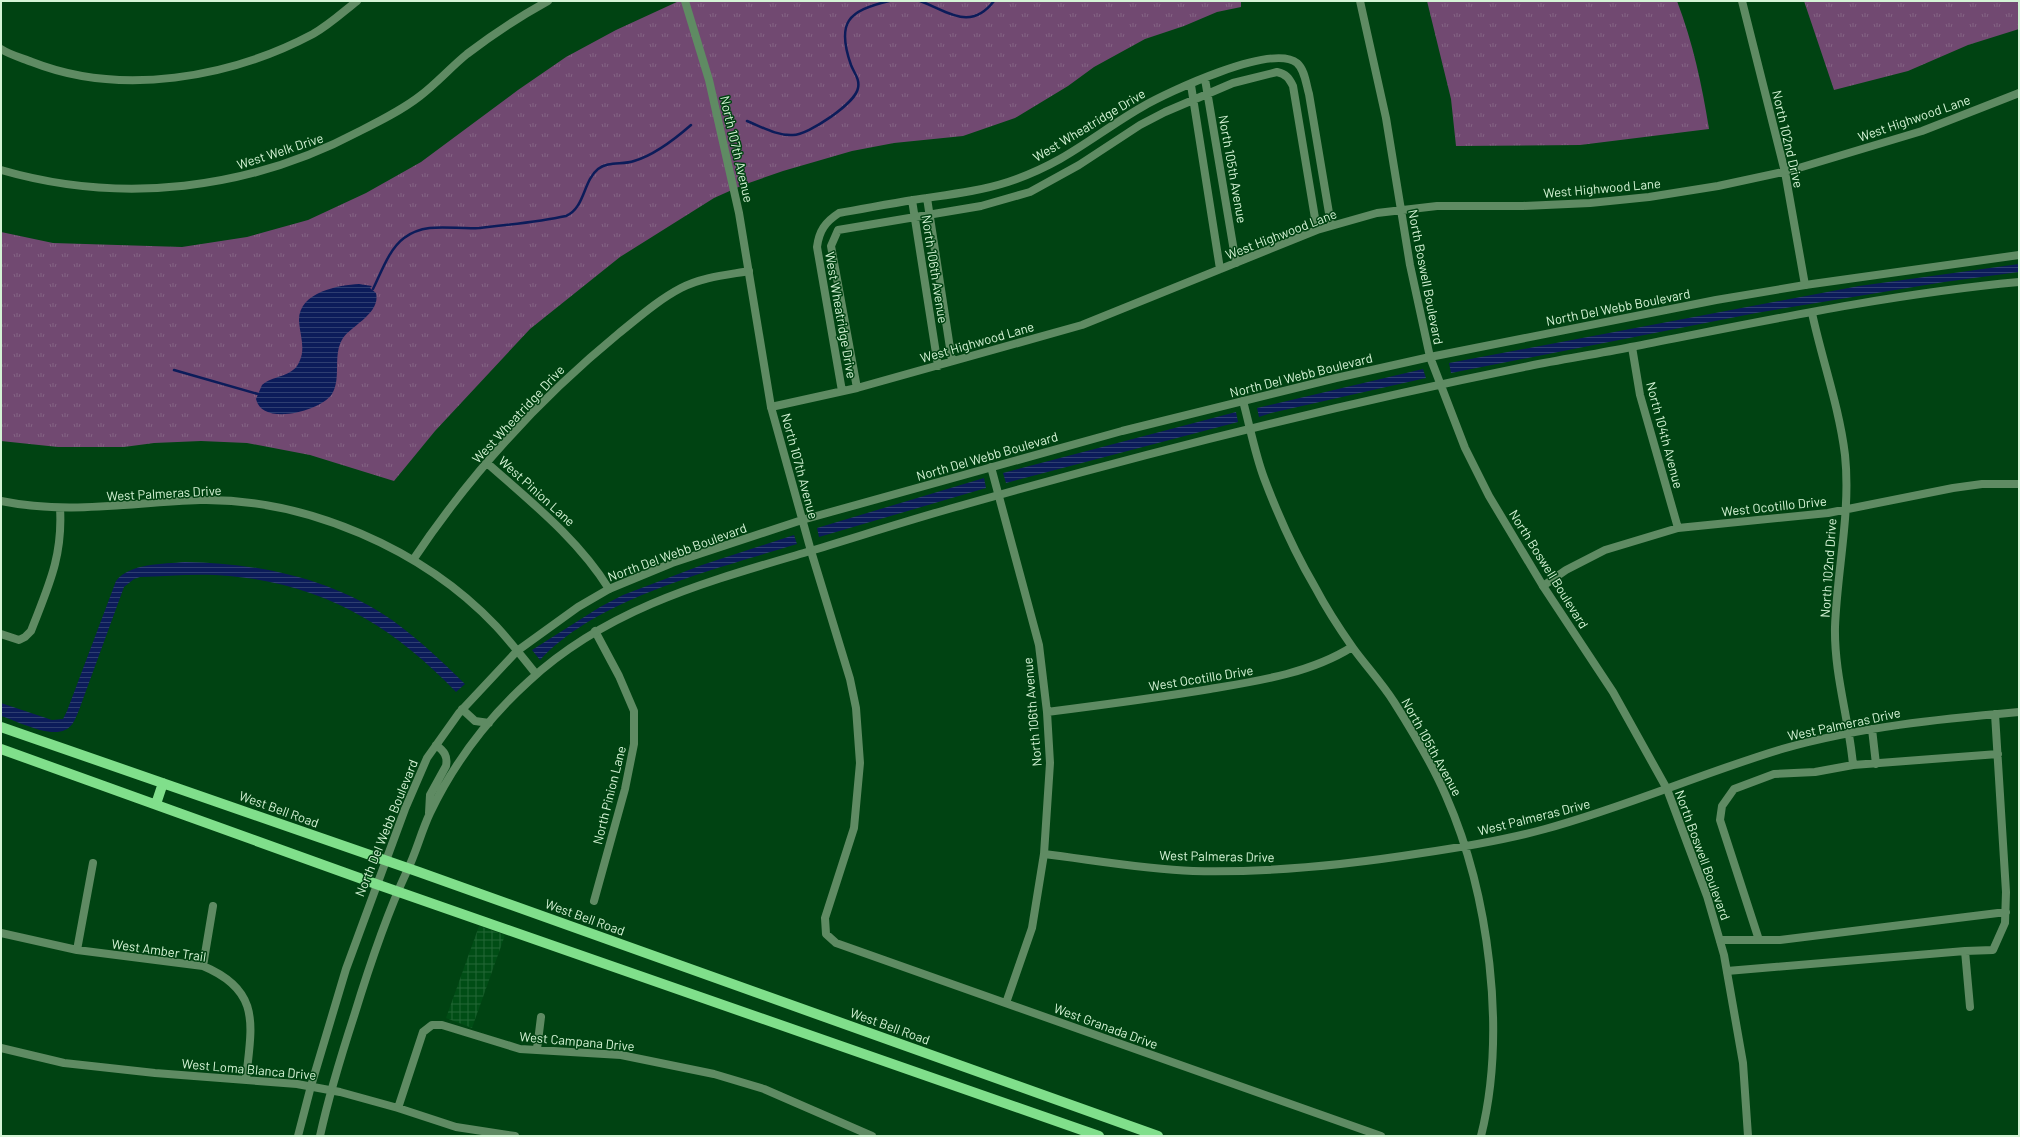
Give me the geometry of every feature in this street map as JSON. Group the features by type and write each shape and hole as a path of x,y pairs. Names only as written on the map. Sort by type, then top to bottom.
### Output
{"main road":[{"name":"West Bell Road","path":"1,727 409,869 1158,1136"},
{"path":"1,749 376,884 397,890 1098,1136"},
{"path":"156,804 163,783"}],"street":[{"path":"1,49 47,68 88,77 135,80 201,74 263,57 308,36 357,1"},
{"name":"West Welk Drive","path":"1,170 32,179 73,185 109,189 152,189 196,186 240,177 298,160 328,148 407,105 420,96 466,55 516,18 548,1"},
{"name":"North 107th Avenue","path":"685,1 709,80 739,213 771,407 811,551 850,679 856,708 860,763 854,828 825,918 826,934"},
{"name":"North Boswell Boulevard","path":"1360,1 1386,118 1411,272 1430,357 1466,448 1489,496 1543,586 1613,692 1667,789 1707,896 1720,940 1743,1063 1748,1136"},
{"name":"North 102nd Drive","path":"1742,1 1785,172 1805,285"},
{"name":"West Wheatridge Drive","path":"842,391 817,247 819,236 826,223 839,213 985,189 1029,174 1065,156 1160,97 1191,85 1204,78 1263,59 1278,57 1297,64 1304,74 1309,94 1331,226"},
{"name":"West Wheatridge Drive","path":"857,388 831,246 833,238 838,230 914,216 981,206 1030,192 1079,165 1140,125 1233,83 1277,72 1284,73 1289,78 1293,86 1317,230"},
{"name":"North 105th Avenue","path":"1204,78 1208,93 1236,263"},
{"path":"1191,85 1220,269"},
{"name":"West Highwood Lane","path":"771,407 857,388 1082,326 1317,230 1377,213 1400,209 1437,206 1523,206 1604,202 1694,190 1785,172 1922,131 2019,93"},
{"name":"North 106th Avenue","path":"927,198 952,361"},
{"name":"North 106th Avenue","path":"912,200 938,366"},
{"name":"North Del Webb Boulevard","path":"298,1136 331,1016 376,884 405,809 427,758 462,709 517,651 578,607 609,589 672,564 802,520 1122,431 1244,401 1430,357 1624,317 1805,285 2019,254"},
{"name":"West Wheatridge Drive","path":"413,560 455,501 487,463 566,379 604,345 654,305 683,287 700,281 749,271"},
{"path":"320,1136 330,1090 374,952 397,890 409,869 428,818 463,756 505,703 536,674 558,656 595,631 635,610 682,591 998,495 1250,428 1532,365 1632,347 1720,328 1968,288 2019,282"},
{"name":"North 102nd Drive","path":"1812,312 1842,432 1846,485 1835,626 1836,651 1850,733 1853,766"},
{"name":"North 104th Avenue","path":"1632,347 1640,395 1678,528"},
{"name":"North 105th Avenue","path":"1244,401 1264,477 1288,534 1314,586 1352,647 1394,702 1435,772 1466,846 1480,908 1489,962 1493,1025 1489,1086 1481,1136"},
{"name":"West Pinion Lane","path":"487,463 570,538 600,575 609,589"},
{"name":"North 106th Avenue","path":"991,467 1035,627 1047,712 1050,764 1044,854 1032,928 1006,1003"},
{"name":"West Ocotillo Drive","path":"1543,586 1573,566 1604,550 1678,528 1756,521 1844,510 1953,488 1982,484 2019,484"},
{"name":"West Palmeras Drive","path":"1,501 60,508 113,507 201,500 274,507 325,520 351,529 413,560 440,578 496,626 536,674"},
{"path":"1,634 18,640 25,637 31,631 57,563 61,531 60,508"},
{"name":"North Pinion Lane","path":"594,901 625,789 634,744 634,711 619,676 595,631"},
{"name":"West Ocotillo Drive","path":"1047,712 1174,695 1253,682 1334,658 1352,647"},
{"path":"462,709 475,721 489,723"},
{"name":"West Palmeras Drive","path":"1044,854 1190,871 1242,871 1362,862 1466,846 1543,829 1617,807 1753,758 1850,733 1929,720 2019,712"},
{"path":"1727,971 1966,950 1993,950 2005,923 2006,912 1995,714"},
{"path":"1872,729 1876,764"},
{"path":"428,818 430,795 446,766 447,760 446,755 436,745"},
{"path":"1759,940 1720,820 1722,806 1734,789 1774,774 1815,772 1853,766 1998,754"},
{"path":"77,950 93,863"},
{"path":"203,966 213,906"},
{"path":"1720,940 1780,940 2006,912"},
{"name":"West Amber Trail","path":"1,933 77,950 203,966 221,974 234,983 249,1010 251,1021 246,1080"},
{"name":"West Granada Drive","path":"826,934 836,943 1381,1136"},
{"path":"1966,950 1970,1007"},
{"path":"537,1049 541,1017"},
{"name":"West Campana Drive","path":"398,1108 423,1032 432,1025 442,1025 520,1049 621,1055 714,1074 764,1089 872,1136"},
{"name":"West Loma Blanca Drive","path":"1,1048 64,1063 311,1086 398,1108 456,1127 514,1136"}],"shaded area":[{"path":"2019,264 2019,272 1944,282 1756,313 1451,373 1449,363 1859,286"},
{"path":"359,284 372,286 370,288 376,293 376,300 370,313 343,338 338,352 335,388 332,394 316,406 292,413 280,414 269,412 261,408 256,399 262,385 294,370 300,360 302,354 302,344 299,321 300,311 305,303 312,297 331,288"},
{"path":"1423,369 1426,378 1259,417 1257,408"},
{"path":"1236,412 1238,422 1006,483 1003,473"},
{"path":"984,478 986,488 819,537 817,528"},
{"path":"794,535 797,544 696,575 626,602 593,619 564,638 540,660 532,650 600,607 623,595 702,565"},
{"path":"185,562 212,563 266,570 319,583 344,593 369,605 392,620 430,650 465,684 456,692 432,668 381,628 353,612 325,599 295,588 263,581 218,575 140,577 134,579 124,587 79,710 74,722 68,729 58,732 50,732 33,728 1,716 1,703 52,720 63,719 116,581 122,575 138,568 157,564"},
{"path":"479,926 505,935 472,1028 446,1018"}],"green space":[{"path":"679,1 1241,1 1241,7 1217,12 1184,26 1145,39 1094,67 1068,86 1015,118 963,136 894,143 852,151 783,171 743,185 714,198 620,257 530,329 435,431 394,481 310,455 247,443 201,441 154,443 124,447 58,447 1,441 1,232 53,243 182,247 247,237 308,220 366,193 421,162 518,90 566,57 616,30"},
{"path":"1427,1 1677,1 1688,33 1696,64 1709,129 1580,145 1456,146 1451,99"},
{"path":"1804,1 2019,1 2019,29 1968,45 1908,71 1834,90"}],"waterway":[{"path":"747,121 775,133 793,135 809,130 841,109 849,102 858,88 857,79 851,65 845,38 846,28 849,21 855,14 864,9 889,1"},
{"path":"920,1 949,14 967,17 976,15 985,10 994,1"},
{"path":"373,289 394,248 404,238 413,233 431,228 479,228 534,222 566,216 577,207 581,201 589,180 598,169 606,165 630,162 650,155 691,125"},
{"path":"174,370 258,394"}]}
